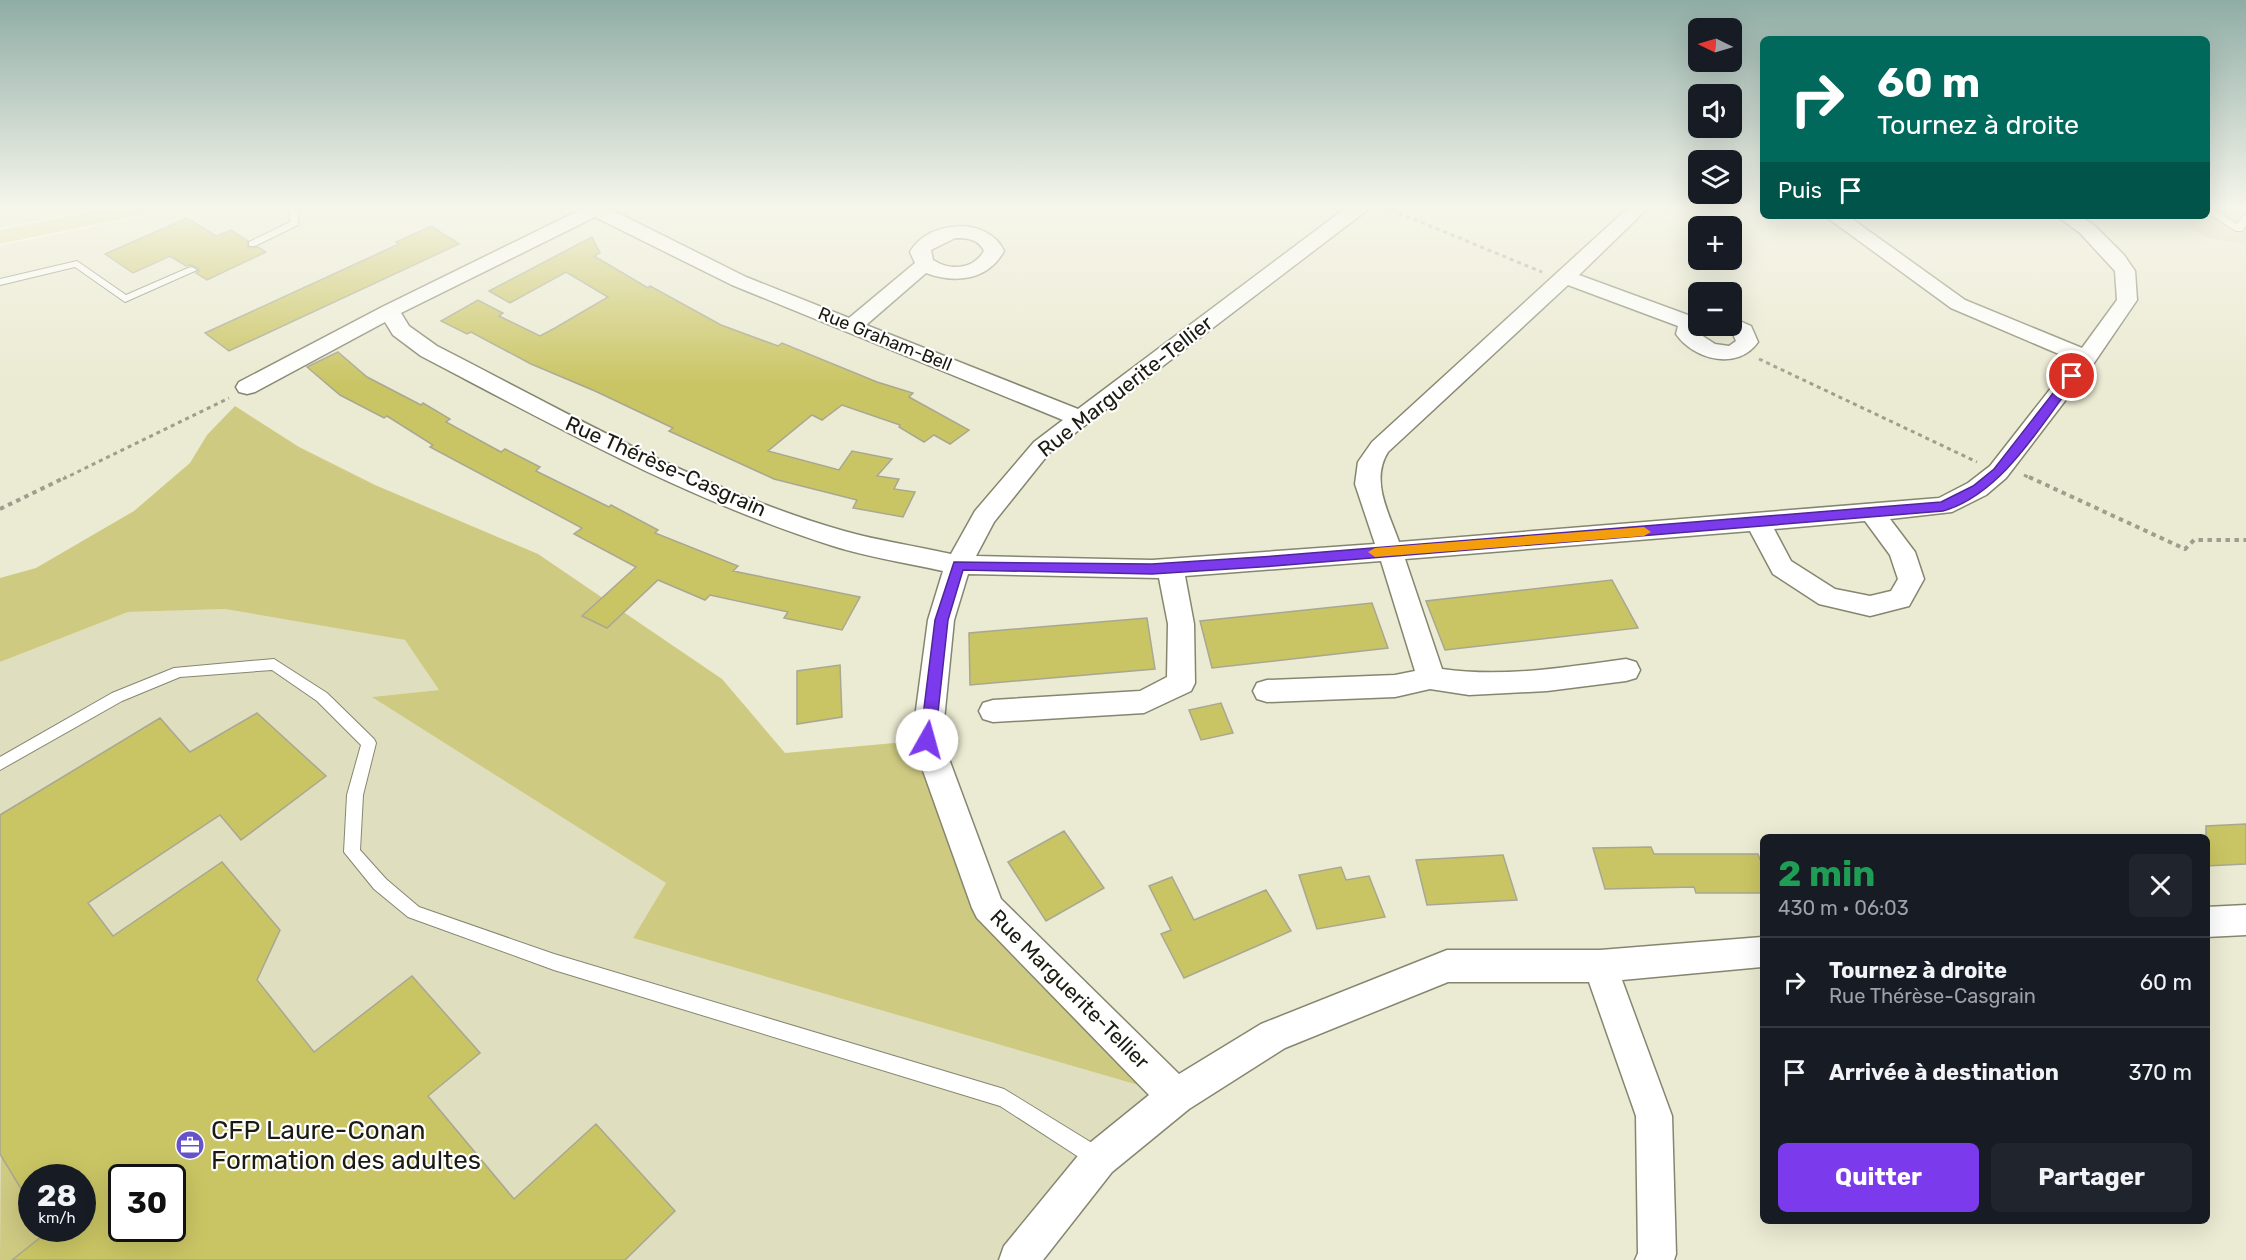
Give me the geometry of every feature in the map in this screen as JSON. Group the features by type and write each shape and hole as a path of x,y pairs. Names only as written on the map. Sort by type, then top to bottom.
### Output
{"street":[{"path":"247,387 389,311 480,266"},
{"name":"Rue Graham-Bell","path":"707,266 739,281 1080,418"},
{"path":"852,326 923,266"},
{"name":"Rue Marguerite-Tellier","path":"1176,1096 988,908 927,740 941,620 958,565 984,517 1042,447 1276,266"},
{"path":"1430,678 1427,660 1367,484 1370,462 1380,447 1575,266"},
{"path":"1905,266 1958,304 2086,358"},
{"name":"Rue Thérèse-Casgrain","path":"389,311 400,330 429,351 634,456 728,499 840,539 958,565 1170,568 1758,523 1943,506 1977,489 2000,469 2086,358 2127,300 2128,282 2122,266"},
{"path":"1562,278 1688,319"},
{"path":"1689,336 1700,346 1720,352 1739,350 1747,342 1747,337 1742,333"},
{"path":"1758,523 1782,567 1828,597 1870,606 1900,599 1911,579 1902,552 1872,513"},
{"path":"993,711 1144,702 1181,683 1182,624 1170,568"},
{"path":"1267,691 1395,686 1430,678 1469,684 1547,680 1626,670"},
{"path":"2210,922 2246,920"},
{"path":"1018,1260 1099,1159 1176,1096 1273,1036 1447,966 1600,966 1760,952"},
{"path":"1600,966 1654,1116 1657,1254 1654,1260"}],"lane":[{"path":"0,282 69,266"},
{"path":"79,266 125,299 192,270"},
{"path":"0,764 117,697 179,672 274,664 321,697 369,742 355,795 352,852 380,884 414,912 554,962 1004,1098 1099,1159"}],"path":[{"path":"1531,266 1562,278"},
{"path":"1739,350 2000,469 2185,549 2194,540 2246,540"},
{"path":"0,508 212,407 247,387"}],"shaded area":[{"path":"235,406 299,447 375,485 538,554 722,679 785,753 927,740 988,908 1176,1096 633,938 666,883 372,697 439,690 405,640 225,609 128,612 0,662 0,578 36,568 134,511 190,463 207,435"},
{"path":"225,609 405,640 439,690 373,697 666,883 633,938 1176,1096 1040,1260 0,1260 0,662 128,612"},
{"path":"1,1155 18,1184 18,1242 35,1242 12,1260 0,1260"}],"building":[{"path":"122,266 149,266 133,273"},
{"path":"193,266 237,266 207,280 196,273 199,271"},
{"path":"351,266 412,266 229,351 205,333"},
{"path":"537,266 611,266 648,288 650,286 721,325 778,346 782,343 877,382 913,393 909,397 969,430 950,444 934,435 924,442 899,427 900,425 842,405 822,420 812,415 768,451 839,470 852,451 892,459 877,476 899,479 894,489 915,492 903,517 853,508 857,500 774,479 669,431 673,428 531,364 471,332 467,334 441,321 478,300 503,313 499,316 540,336 608,297 566,272 510,303 489,291"},
{"path":"338,352 367,377 421,405 423,403 450,419 446,422 501,452 505,449 540,467 536,471 609,507 611,505 658,530 655,533 738,566 733,571 860,597 842,630 784,618 788,612 710,595 705,600 658,580 607,628 582,616 636,567 574,534 582,528 430,447 433,445 387,416 384,418 340,395 307,367"},
{"path":"1612,580 1638,628 1445,650 1426,601"},
{"path":"1372,603 1388,648 1212,668 1200,621"},
{"path":"1147,618 1155,669 970,685 969,633"},
{"path":"840,665 842,717 797,724 797,671"},
{"path":"1221,703 1233,733 1201,740 1189,710"},
{"path":"257,713 326,776 241,840 220,815 88,903 113,936 222,862 280,930 257,980 314,1052 412,976 480,1053 428,1096 514,1199 596,1124 675,1211 625,1260 12,1260 35,1242 96,1242 96,1164 18,1164 18,1184 0,1154 0,815 160,718 190,752"},
{"path":"2246,824 2246,864 2210,866 2210,834 2206,834 2206,826"},
{"path":"1064,831 1104,888 1046,921 1008,862"},
{"path":"1651,847 1654,854 1758,854 1760,893 1696,893 1694,887 1605,889 1593,848"},
{"path":"1503,855 1517,900 1427,905 1416,860"},
{"path":"1341,867 1346,880 1369,876 1385,917 1317,929 1299,875"},
{"path":"1172,877 1194,920 1266,890 1291,931 1184,978 1161,934 1171,930 1149,886"}],"slow traffic":[{"path":"1375,552 1644,532"}],"place":[{"name":"CFP Laure-Conan Formation des adultes","path":"190,1145"}],"route":[{"path":"927,740 941,620 958,565 1152,569 1758,523 1943,506 1977,489 1998,472 2072,376"}]}
